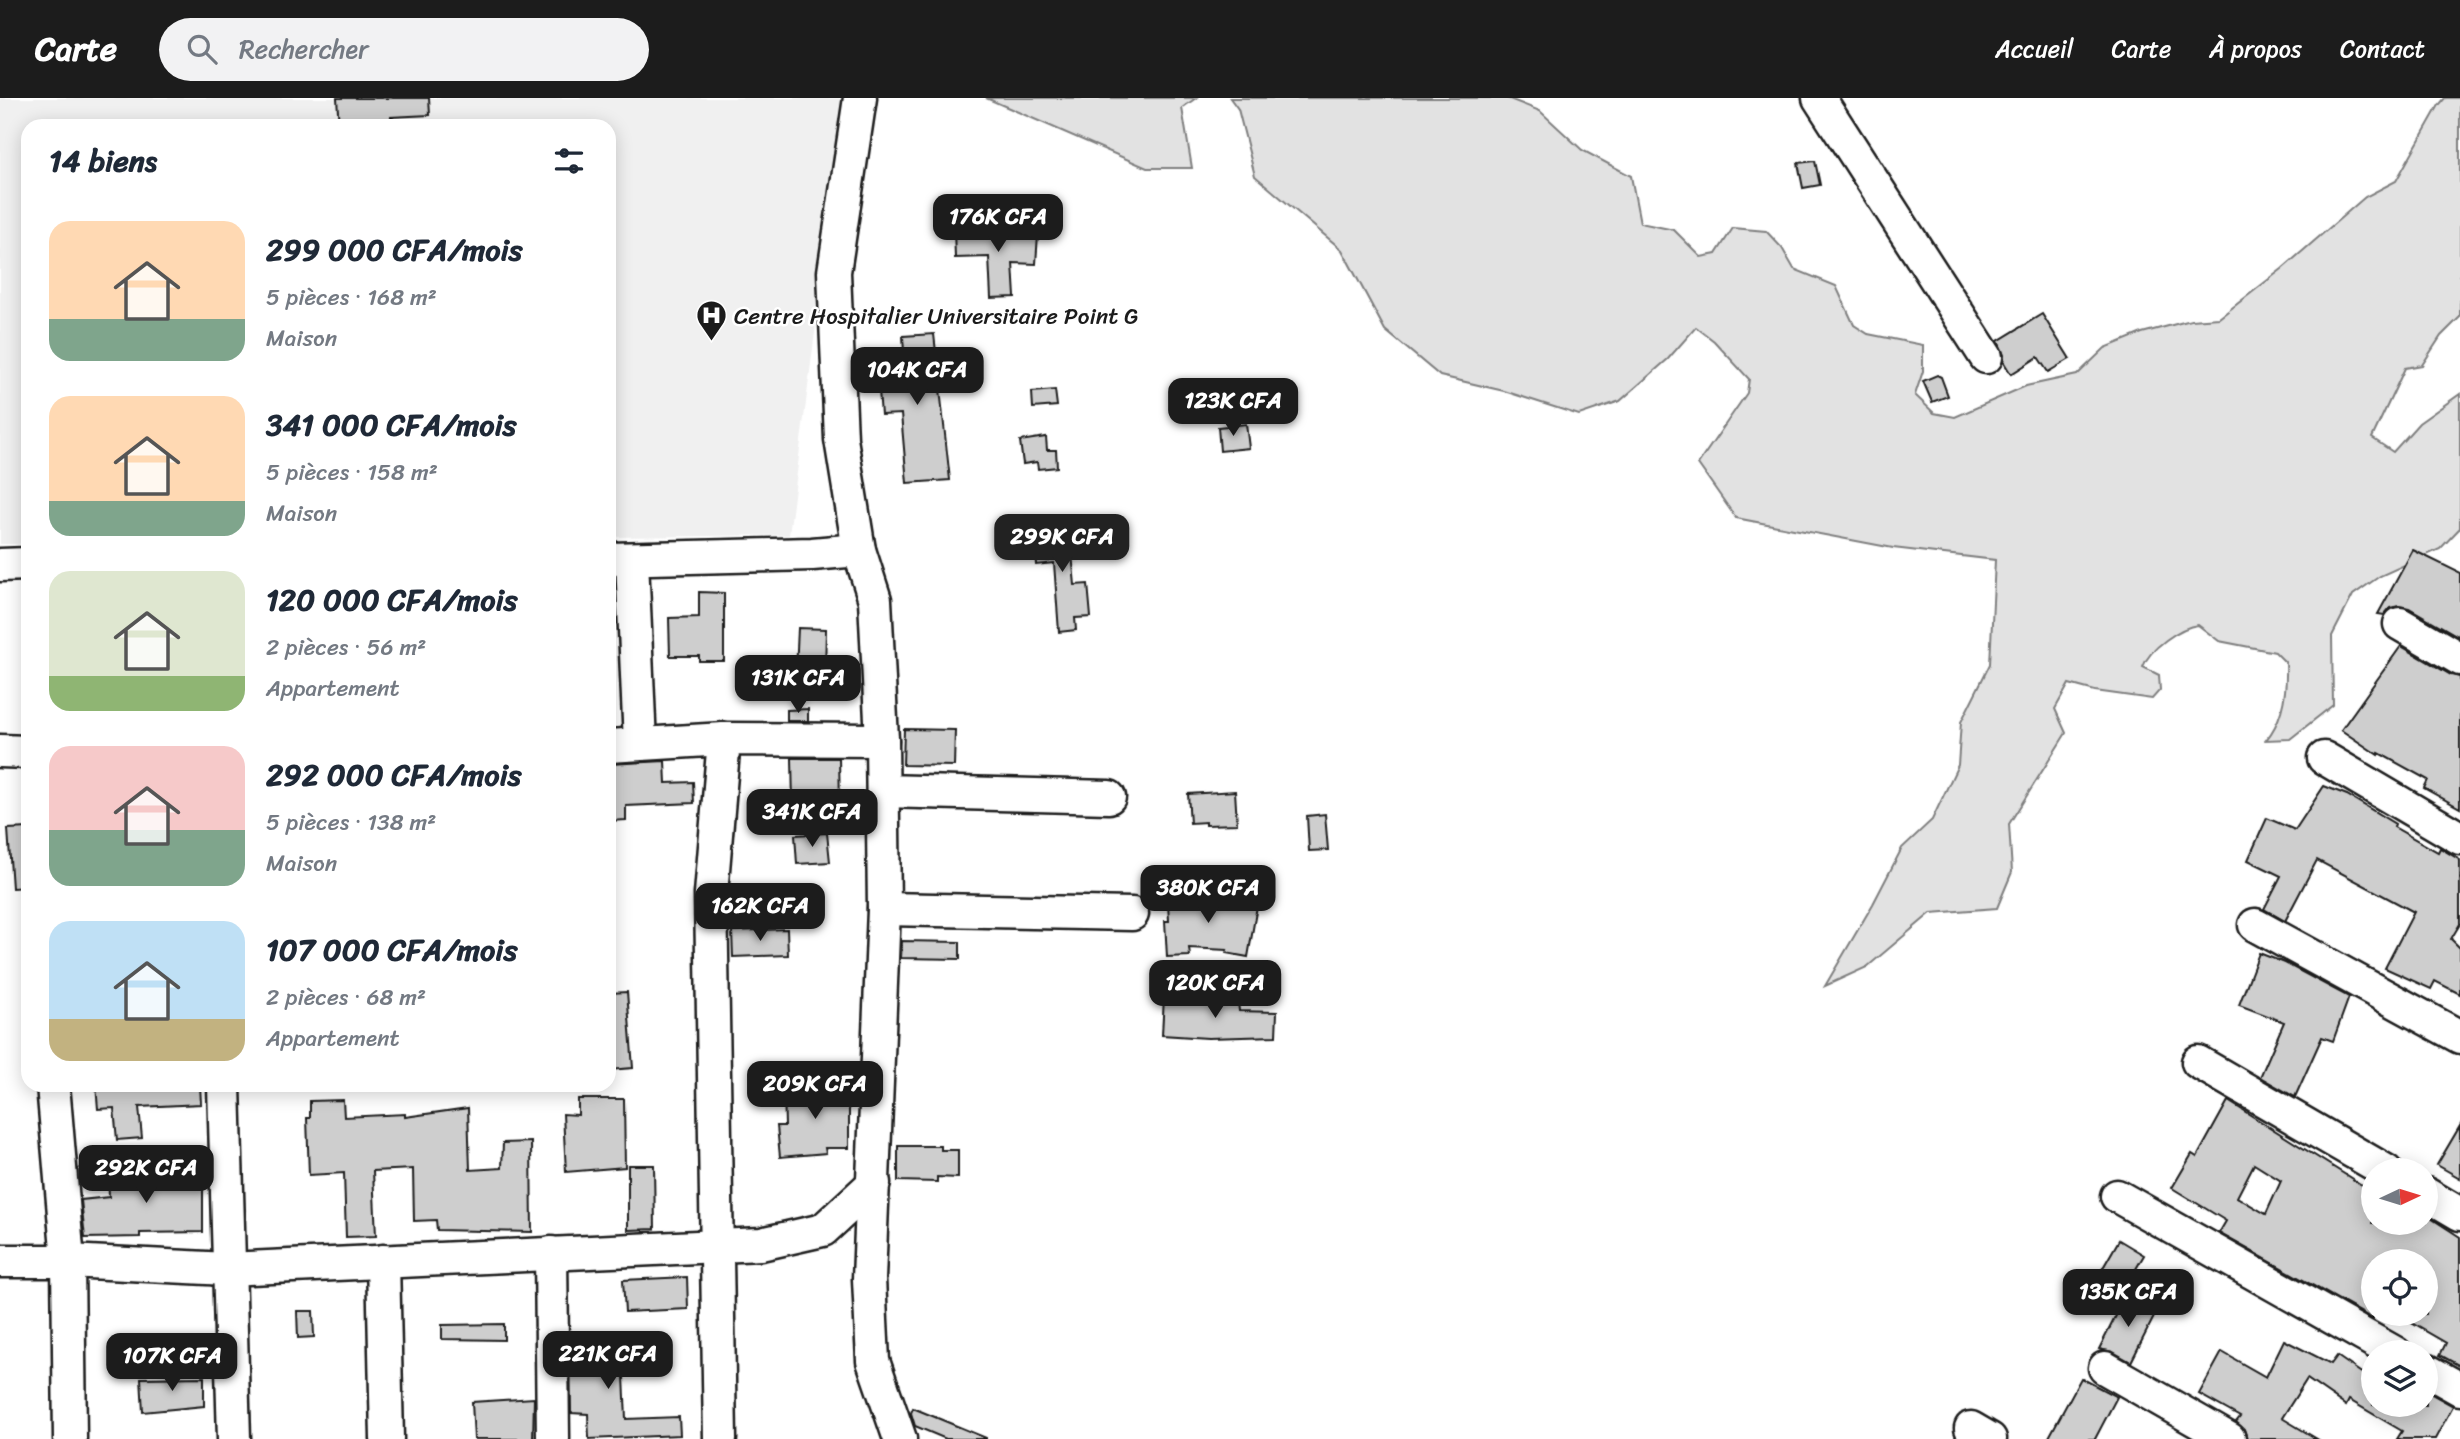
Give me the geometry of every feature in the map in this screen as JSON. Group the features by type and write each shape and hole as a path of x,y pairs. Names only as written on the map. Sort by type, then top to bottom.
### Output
{"street":[{"path":"860,98 834,272 841,439 859,550 875,600 882,740 884,909 869,1279 873,1361 900,1439"},
{"path":"1819,98 1986,357"},
{"path":"859,550 620,560 624,745 724,739 882,740"},
{"path":"0,565 21,564"},
{"path":"2400,624 2460,659"},
{"path":"720,1439 710,894 724,739"},
{"path":"0,751 21,752"},
{"path":"2324,758 2460,838"},
{"path":"883,791 1109,797"},
{"path":"884,909 1132,914"},
{"path":"2255,925 2460,1037"},
{"path":"2197,1062 2363,1158"},
{"path":"54,1092 68,1261 70,1439"},
{"path":"223,1092 234,1439"},
{"path":"1,1259 228,1269 761,1244 822,1230 874,1183"},
{"path":"2117,1196 2372,1340"},
{"path":"2438,1201 2460,1214"},
{"path":"551,1254 553,1439"},
{"path":"383,1261 387,1439"},
{"path":"2105,1368 2229,1439"},
{"path":"2438,1377 2460,1389"}],"shaded area":[{"name":"Centre Hospitalier Universitaire Point G","path":"0,98 845,98 789,535 616,537 616,119 21,119 21,544 0,544"},
{"path":"986,98 1196,98 1182,108 1192,168 1147,168"},
{"path":"1230,98 1507,98 1540,111 1582,150 1631,176 1640,223 1674,230 1701,257 1716,254 1733,228 1766,231 1782,248 1794,269 1836,286 1854,325 1868,334 1923,345 1923,371 1915,395 1934,413 1955,417 2026,386 2077,375 2105,348 2142,333 2191,320 2219,318 2282,269 2365,197 2396,181 2439,105 2445,98 2460,98 2460,317 2441,336 2422,365 2405,368 2372,438 2393,452 2419,423 2460,394 2460,528 2440,549 2380,576 2353,595 2332,636 2333,705 2290,739 2266,740 2283,704 2286,663 2275,652 2219,641 2198,625 2166,640 2146,660 2143,667 2159,675 2160,690 2152,699 2095,691 2069,684 2055,709 2066,733 2009,824 2012,872 1997,908 1931,913 1867,967 1825,986 1902,848 1932,820 1958,765 1961,722 1990,664 1995,560 1893,548 1736,518 1698,464 1747,393 1749,379 1714,341 1696,327 1668,359 1620,401 1579,415 1504,391 1440,376 1385,330 1342,250 1255,176 1238,109"}],"building":[{"path":"337,98 429,98 430,115 391,119 338,119"},
{"path":"1815,161 1820,185 1803,188 1798,163"},
{"path":"954,229 1027,230 1027,233 1038,234 1036,264 1013,263 1015,297 991,298 989,257 955,258"},
{"path":"2042,314 2070,359 2048,372 2038,357 2011,374 2003,361 2004,355 1998,341"},
{"path":"934,334 950,480 907,483 901,414 881,415 878,378 884,378 882,353 904,352 903,336"},
{"path":"1937,375 1941,377 1948,396 1932,402 1923,381"},
{"path":"1055,390 1057,406 1033,408 1032,392"},
{"path":"1246,424 1249,448 1220,451 1218,427"},
{"path":"1046,437 1047,450 1056,450 1057,467 1038,469 1037,462 1023,464 1020,441"},
{"path":"1033,519 1052,519 1052,534 1070,533 1075,585 1088,584 1091,617 1075,618 1076,630 1059,632 1054,563 1036,565"},
{"path":"2413,550 2460,573 2458,636 2409,608 2399,606 2390,608 2384,615 2378,614"},
{"path":"699,592 724,593 724,661 699,661 699,656 670,656 669,618 699,617"},
{"path":"798,628 826,629 825,672 796,671"},
{"path":"2401,646 2451,675 2460,677 2460,808 2424,788 2428,780 2379,753 2378,755 2341,730"},
{"path":"808,709 808,721 787,721 787,710"},
{"path":"904,729 955,730 954,766 903,765"},
{"path":"792,758 839,758 840,803 793,803"},
{"path":"665,761 666,783 693,782 694,803 626,806 626,820 616,821 616,764"},
{"path":"2324,786 2347,795 2395,824 2394,827 2438,852 2440,848 2460,860 2460,924 2451,939 2460,948 2460,994 2435,981 2431,989 2385,968 2414,912 2317,860 2285,921 2264,909 2281,876 2248,860 2267,818 2295,830"},
{"path":"1235,791 1237,824 1190,823 1188,794"},
{"path":"1325,814 1328,850 1309,851 1307,816"},
{"path":"21,828 21,887 12,888 8,829"},
{"path":"827,833 830,862 797,864 795,835"},
{"path":"1181,888 1213,891 1212,900 1257,906 1248,957 1226,953 1227,950 1189,948 1190,956 1167,957 1165,921 1169,921 1168,903 1180,902"},
{"path":"787,929 788,955 733,957 732,931"},
{"path":"902,941 960,942 960,959 901,958"},
{"path":"2259,953 2285,963 2349,997 2333,1041 2322,1037 2295,1097 2260,1077 2284,1022 2239,1005"},
{"path":"627,992 633,1068 616,1069 616,993"},
{"path":"1164,997 1238,1002 1239,1011 1277,1012 1276,1036 1208,1038 1162,1035"},
{"path":"849,1088 849,1148 825,1148 826,1153 780,1157 777,1126 785,1126 784,1090"},
{"path":"97,1092 200,1092 201,1104 139,1107 142,1138 117,1140 114,1108 98,1109"},
{"path":"578,1099 624,1099 625,1167 566,1172 563,1114 578,1115"},
{"path":"343,1100 344,1117 405,1114 405,1117 468,1108 470,1170 502,1168 503,1143 531,1142 532,1232 437,1230 436,1220 414,1221 413,1169 373,1171 376,1236 346,1237 344,1173 309,1175 307,1118 310,1118 310,1101"},
{"path":"2228,1101 2361,1184 2361,1236 2438,1236 2438,1223 2460,1237 2460,1366 2440,1355 2446,1343 2417,1326 2438,1326 2438,1249 2361,1249 2361,1312 2219,1233 2226,1221 2172,1188 2192,1154 2197,1157","holes":["2254,1164 2281,1181 2266,1214 2237,1197"]},
{"path":"2460,1126 2460,1178 2438,1163"},
{"path":"898,1146 941,1146 941,1150 958,1150 958,1178 937,1177 937,1182 898,1181"},
{"path":"628,1165 654,1165 655,1229 628,1230"},
{"path":"108,1173 203,1173 203,1232 140,1233 140,1237 85,1238 81,1200 109,1197"},
{"path":"2119,1240 2144,1255 2125,1288 2100,1273"},
{"path":"687,1277 688,1309 625,1312 623,1280"},
{"path":"2126,1296 2156,1313 2131,1362 2113,1352 2099,1349"},
{"path":"297,1311 313,1311 314,1337 298,1338"},
{"path":"504,1324 504,1340 442,1339 442,1325"},
{"path":"622,1334 626,1419 679,1417 680,1435 589,1439 588,1414 571,1413 570,1336"},
{"path":"2284,1340 2331,1364 2337,1356 2361,1373 2361,1407 2349,1400 2346,1406 2307,1379 2282,1418 2317,1439 2247,1439 2244,1429 2236,1422 2240,1417 2199,1394 2222,1352 2266,1377"},
{"path":"204,1377 204,1406 143,1412 141,1378"},
{"path":"2081,1378 2117,1397 2095,1439 2048,1439"},
{"path":"534,1398 533,1439 474,1439 472,1402"},
{"path":"2438,1398 2453,1406 2435,1439 2397,1439 2402,1431 2378,1417 2438,1417"},
{"path":"913,1408 986,1439 946,1439 915,1426 911,1413"}],"place":[{"name":"Centre Hospitalier Universitaire Point G","path":"711,343"}]}
